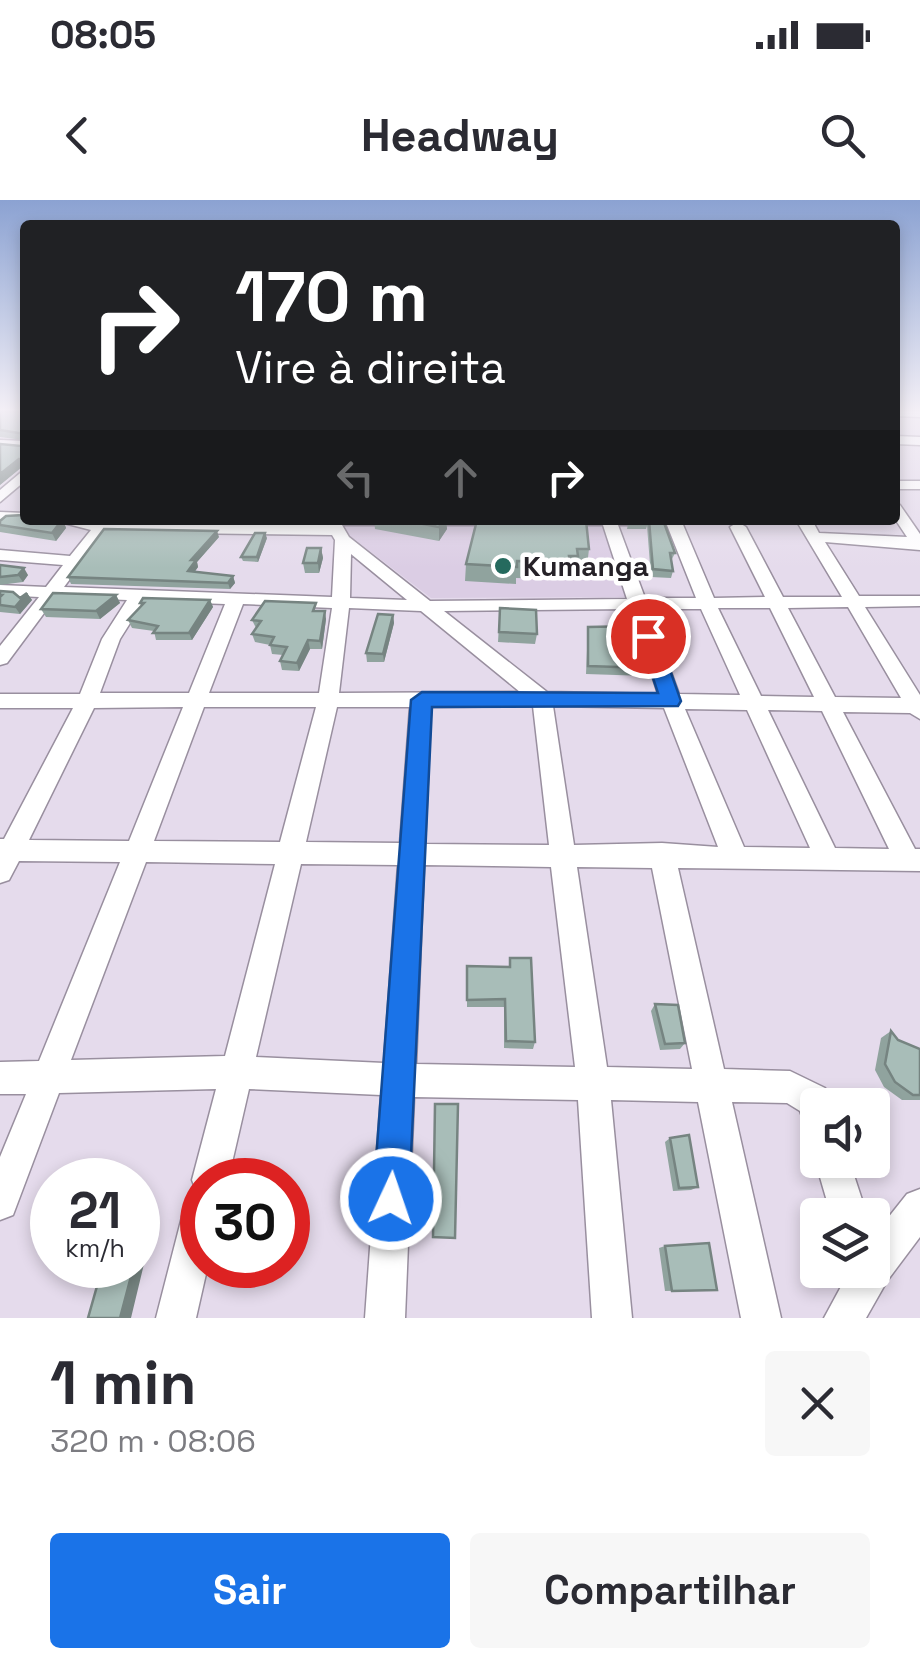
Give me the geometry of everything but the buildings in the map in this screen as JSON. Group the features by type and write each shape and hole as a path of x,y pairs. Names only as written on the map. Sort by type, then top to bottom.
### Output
{"street":[{"path":"0,498 17,479"},
{"path":"900,515 919,543"},
{"path":"86,525 335,528 438,525"},
{"path":"611,525 671,701 734,854"},
{"path":"675,525 707,604 826,856"},
{"path":"0,658 101,527"},
{"path":"215,1158 328,700 341,604 335,528"},
{"path":"335,528 542,699 593,1084 612,1318"},
{"path":"738,528 914,860"},
{"path":"808,528 919,543"},
{"path":"808,528 850,602 919,708"},
{"path":"0,555 74,562"},
{"path":"0,590 427,606 920,601"},
{"path":"4,857 87,701 111,639 138,596"},
{"path":"0,1202 234,601"},
{"path":"0,702 542,699 919,708"},
{"path":"385,1318 422,700"},
{"path":"4,857 136,852 410,852 734,854 914,860"},
{"path":"662,854 761,1318"},
{"path":"0,1078 236,1072 397,1080 790,1086 800,1092"},
{"path":"890,1245 920,1207"},
{"path":"176,1318 183,1288"},
{"path":"844,1318 861,1288"}],"shaded area":[{"name":"Kumanga","path":"344,525 603,525 627,597 431,598 341,529"}],"place":[{"name":"Kumanga","path":"503,566"}],"route":[{"path":"391,1199 422,700 671,701 648,636"}]}
